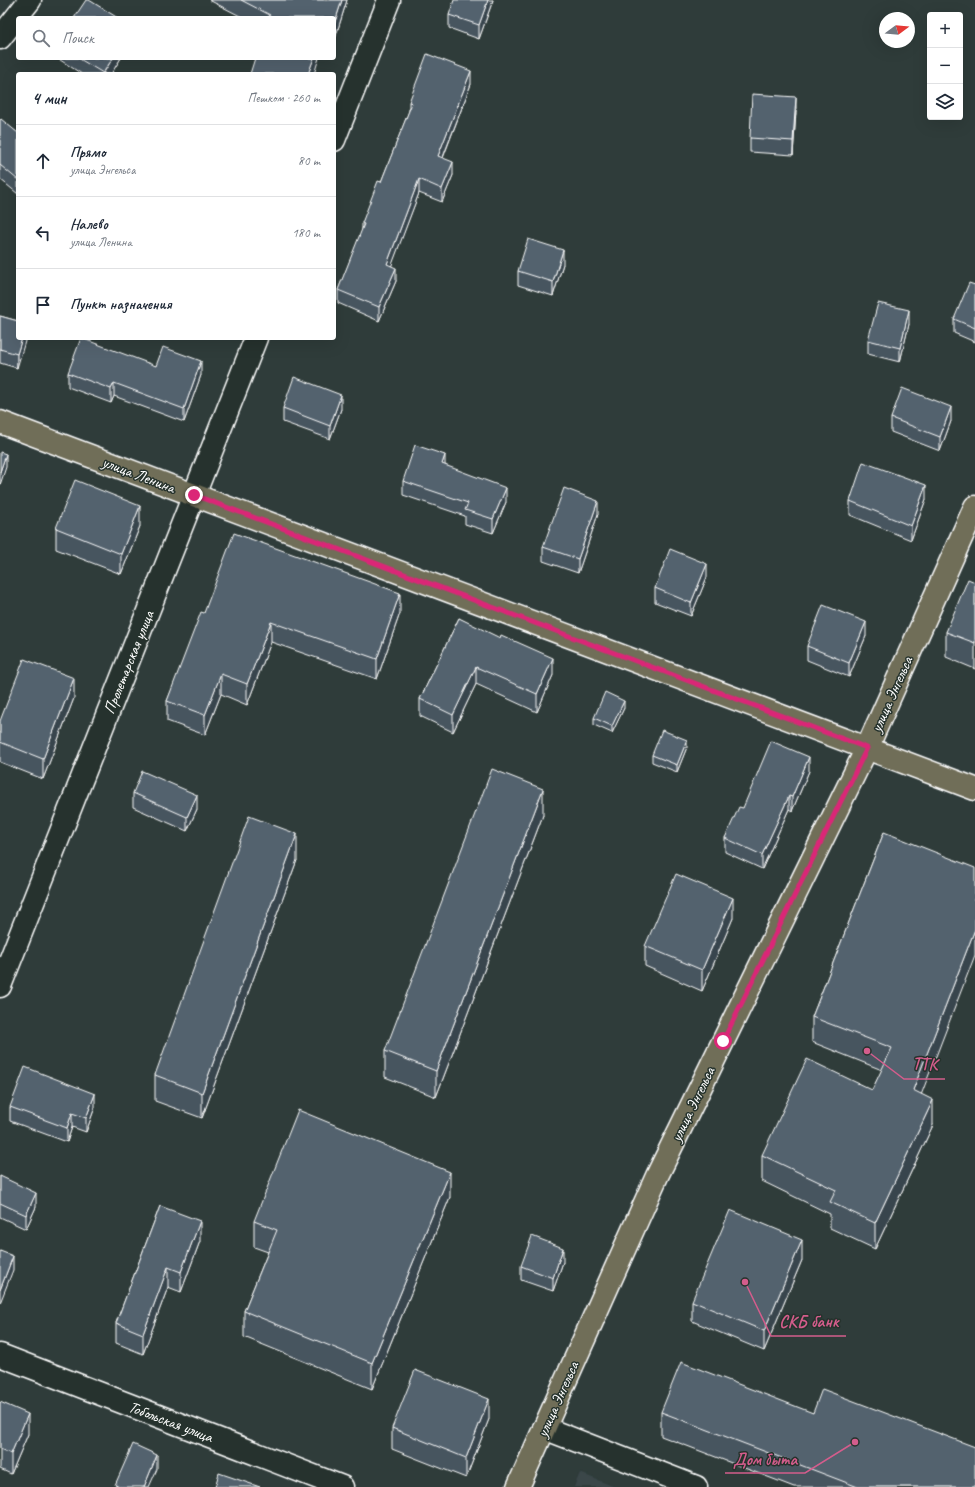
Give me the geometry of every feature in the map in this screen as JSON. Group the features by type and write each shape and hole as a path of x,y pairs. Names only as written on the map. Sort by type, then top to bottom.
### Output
{"main road":[{"name":"улица Ленина","path":"0,422 975,789"},
{"name":"улица Энгельса","path":"518,1487 657,1176 867,748 975,507"}],"street":[{"path":"17,16 30,0"},
{"path":"336,135 389,0"},
{"path":"0,38 16,18"},
{"name":"Пролетарская улица","path":"0,986 255,340"},
{"name":"Тобольская улица","path":"0,1355 342,1487"},
{"path":"544,1428 696,1487"}],"shaded area":[{"path":"580,1473 615,1487 574,1487"}],"building":[{"path":"86,0 89,0 115,16 75,16"},
{"path":"241,0 342,0 336,19 336,16 269,16 270,15"},
{"path":"454,0 488,0 479,25 449,15"},
{"path":"427,54 471,71 438,156 453,162 442,189 419,179 387,264 396,268 379,307 338,290 364,224 362,223 378,181 381,182 412,103 409,102"},
{"path":"81,60 112,60 104,72"},
{"path":"254,60 313,60 309,72 251,72"},
{"path":"752,94 796,97 793,141 750,138"},
{"path":"1,119 16,131 16,178 0,165"},
{"path":"528,239 563,250 553,282 518,271"},
{"path":"969,283 975,285 975,328 954,319"},
{"path":"878,303 909,310 900,348 868,340"},
{"path":"0,316 16,320 16,340 21,340 17,354 0,349"},
{"path":"80,340 86,340 156,366 163,347 201,361 184,409 114,383 111,389 68,373"},
{"path":"294,377 341,395 330,426 283,408"},
{"path":"902,388 951,407 940,437 891,418"},
{"path":"415,445 445,455 442,464 506,488 493,519 465,510 468,503 403,481"},
{"path":"0,452 6,454 0,472"},
{"path":"863,462 926,485 911,526 850,501"},
{"path":"75,480 140,506 121,554 56,528"},
{"path":"564,488 598,501 578,559 543,547"},
{"path":"234,533 400,593 377,659 271,622 247,684 221,674 205,715 167,701 201,612 204,613"},
{"path":"670,549 707,564 691,603 655,588"},
{"path":"968,579 975,582 975,643 946,632"},
{"path":"823,605 866,622 849,663 807,646"},
{"path":"459,618 500,638 501,635 553,658 537,694 476,667 453,715 420,699"},
{"path":"24,659 74,678 43,759 0,742 0,721"},
{"path":"605,692 624,701 612,726 594,718"},
{"path":"662,730 687,740 677,765 652,755"},
{"path":"771,741 809,757 792,797 789,796 762,855 725,838 739,807 743,808"},
{"path":"492,769 543,789 436,1071 385,1051"},
{"path":"142,771 197,795 187,817 133,793"},
{"path":"249,816 297,834 202,1093 155,1075"},
{"path":"884,832 975,868 975,929 913,1090 933,1100 875,1223 830,1202 836,1190 762,1155 807,1059 872,1090 892,1048 812,1017"},
{"path":"676,874 733,898 702,970 645,946"},
{"path":"25,1067 95,1094 86,1118 72,1113 67,1128 10,1107"},
{"path":"298,1110 450,1172 372,1363 244,1311 277,1230 254,1221"},
{"path":"0,1176 36,1193 26,1215 0,1203"},
{"path":"160,1206 200,1221 181,1272 168,1267 143,1334 116,1323"},
{"path":"730,1210 802,1240 764,1331 692,1301"},
{"path":"532,1236 563,1248 553,1278 521,1266"},
{"path":"0,1251 13,1256 0,1290"},
{"path":"681,1362 813,1413 822,1389 975,1447 975,1487 858,1487 661,1412"},
{"path":"415,1370 489,1399 466,1458 392,1428"},
{"path":"0,1402 28,1414 11,1454 0,1449"},
{"path":"133,1444 157,1455 144,1487 120,1487 115,1485"},
{"path":"219,1473 260,1487 215,1487"}],"place":[{"name":"ТТК","path":"867,1051"},
{"name":"СКБ банк","path":"745,1282"},
{"name":"Дом быта","path":"855,1442"}],"route":[{"path":"194,495 867,748 723,1041"}]}
